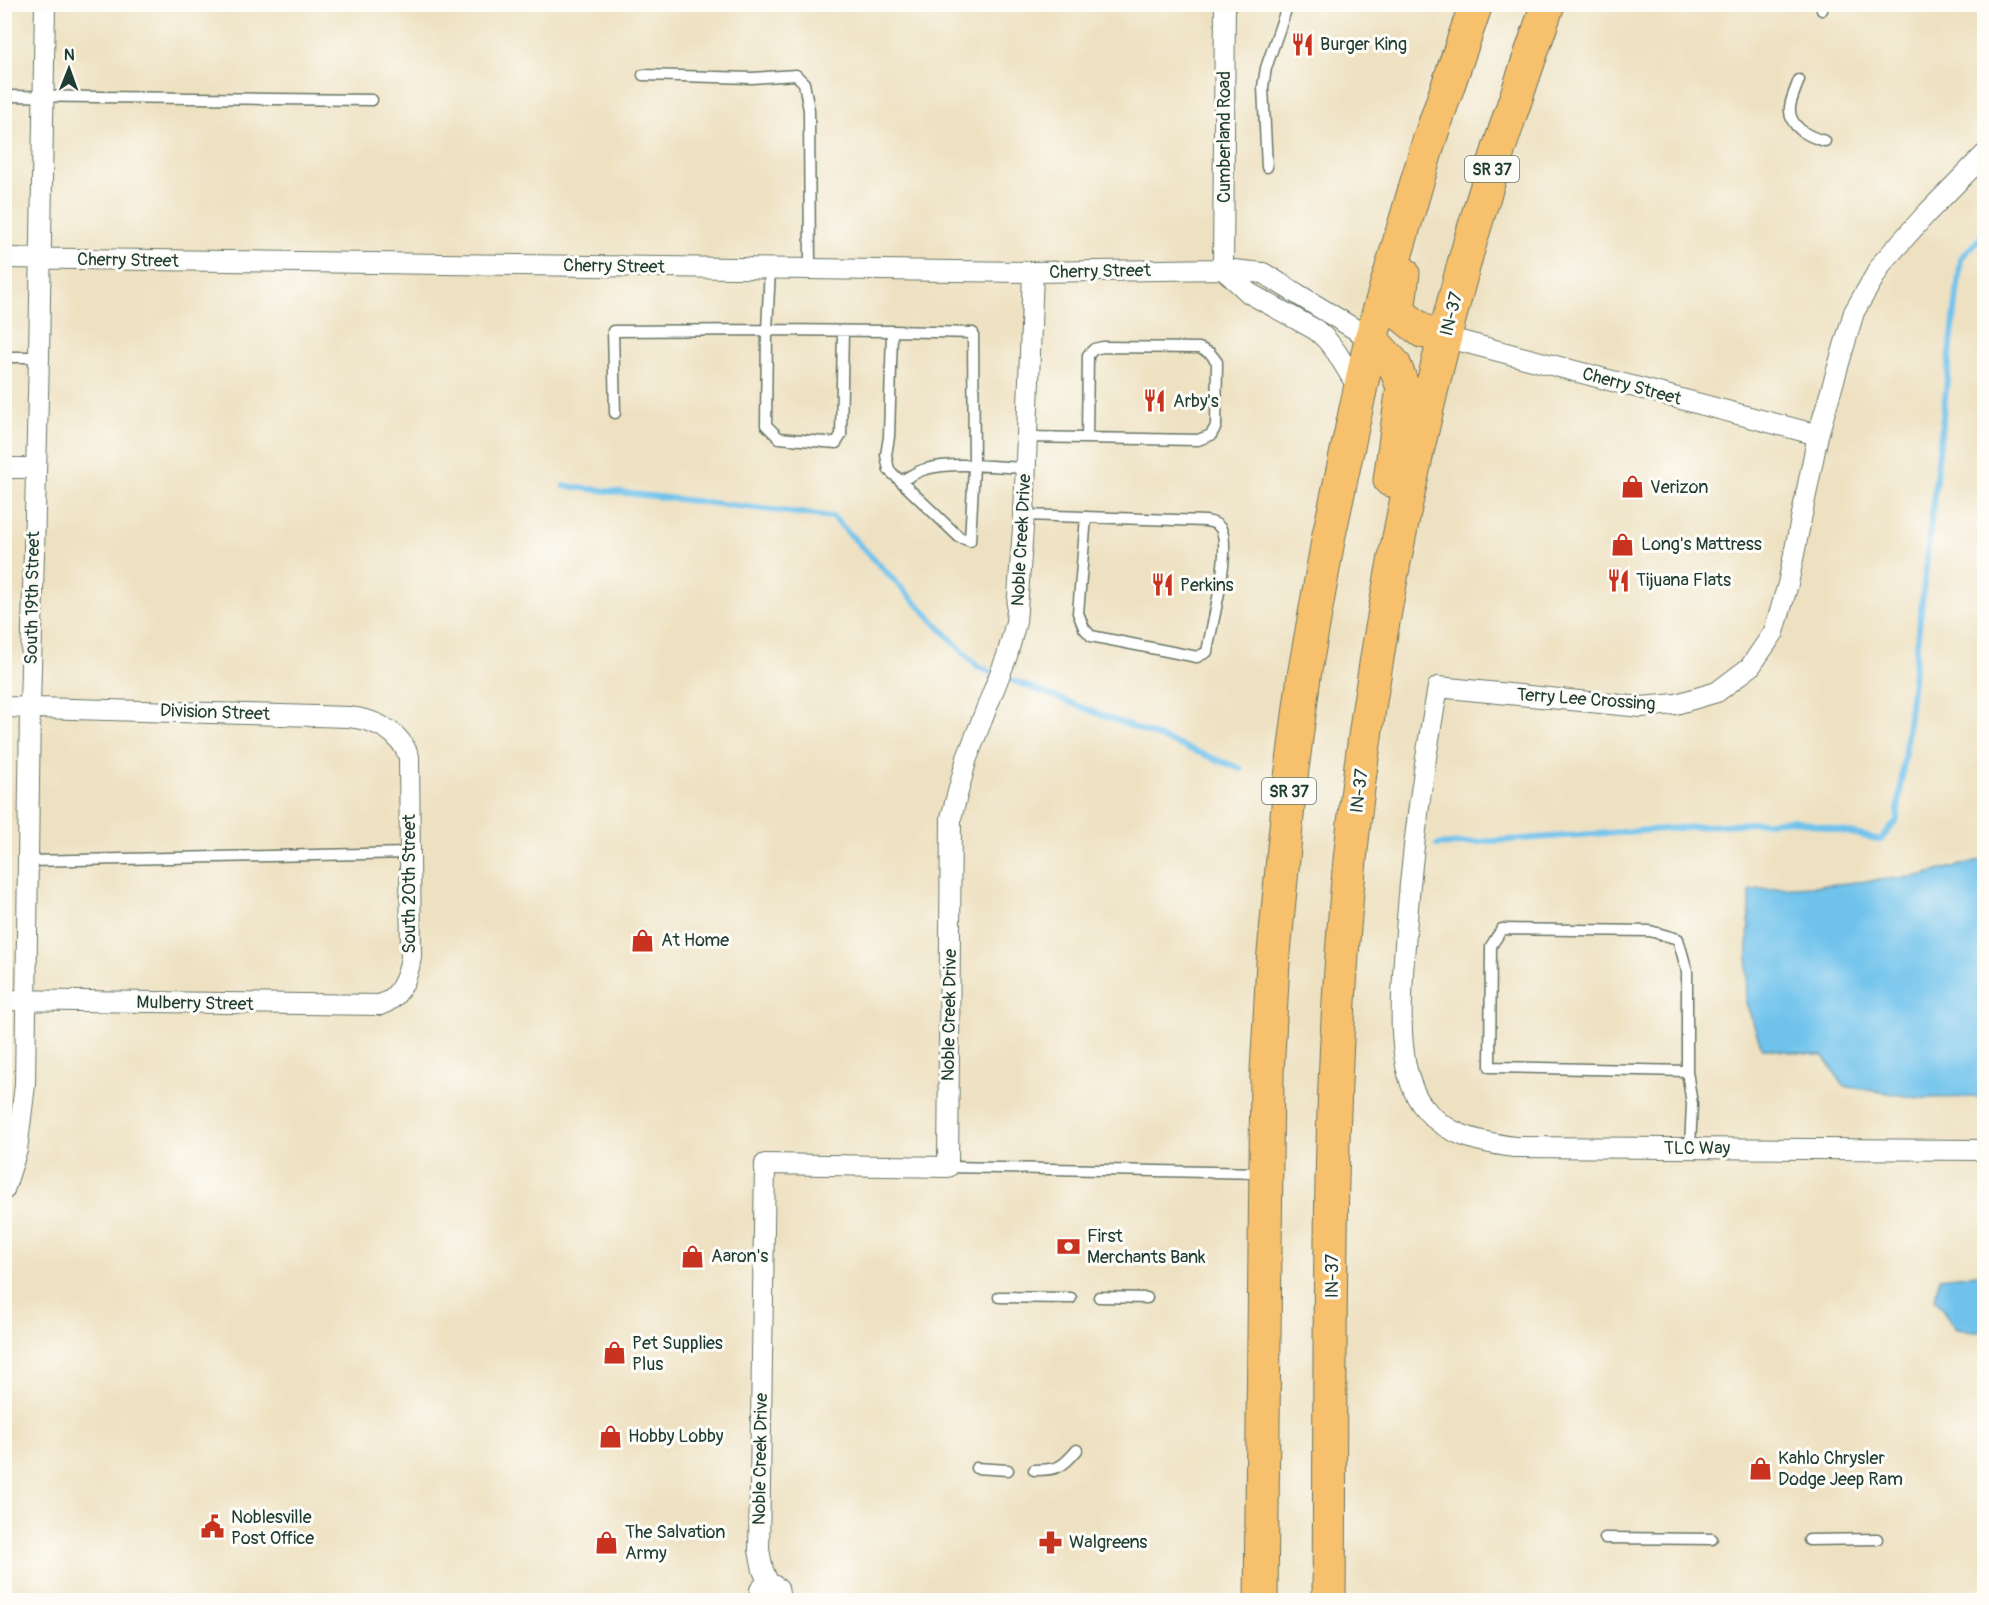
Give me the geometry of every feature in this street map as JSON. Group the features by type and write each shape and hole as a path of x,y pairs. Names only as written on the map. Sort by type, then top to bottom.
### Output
{"highway":[{"name":"SR 37","path":"1260,1600 1267,1073 1273,963 1290,784 1304,676 1371,339 1429,141 1476,4"},
{"name":"IN-37","path":"1329,1600 1332,1155 1337,1034 1347,891 1368,714 1415,458 1445,337 1496,156 1548,4"},
{"path":"1429,141 1402,275 1398,312 1422,331 1445,337"},
{"path":"1371,339 1394,364 1403,387 1388,495 1395,560"}],"street":[{"name":"South 19th Street","path":"4,1190 17,1150 25,1085 30,707 45,4"},
{"name":"Cumberland Road","path":"1223,269 1225,4"},
{"name":"Terry Lee Crossing","path":"1422,1105 1412,1088 1405,1064 1403,984 1417,814 1438,687 1641,707 1676,704 1717,692 1750,667 1774,632 1788,584 1818,435 1854,312 1883,262 1984,155"},
{"name":"Cherry Street","path":"4,258 1033,272 1223,269 1263,273 1371,339"},
{"path":"1223,269 1249,293 1316,330 1337,353 1359,391"},
{"name":"Noble Creek Drive","path":"780,1600 778,1588 768,1582 759,1550 765,1164 948,1167 951,818 967,758 1007,656 1016,622 1024,515 1033,272"},
{"name":"Cherry Street","path":"1445,337 1818,435"},
{"path":"4,468 35,468"},
{"name":"Division Street","path":"4,707 362,718 393,733 406,748 409,757"},
{"name":"South 20th Street","path":"386,1003 405,983 411,957 409,757"},
{"name":"Mulberry Street","path":"4,1000 380,1005 386,1003"},
{"name":"TLC Way","path":"1422,1105 1450,1131 1482,1143 1514,1147 1984,1150"},
{"path":"760,1600 760,1590 768,1582"}],"lane":[{"path":"1267,167 1263,87 1266,68 1288,4"},
{"path":"643,75 752,78 796,75 804,83 809,110 810,269"},
{"path":"1799,80 1790,108 1792,120 1801,131 1812,138 1825,141"},
{"path":"4,96 372,100"},
{"path":"770,268 765,425 779,438 836,443 841,435 843,331"},
{"path":"615,413 613,331 767,330 892,331 973,333 974,466 970,541 959,537 889,470 886,455 890,437 892,331"},
{"path":"1027,437 1198,440 1211,435 1216,426 1217,362 1210,353 1199,348 1103,347 1094,349 1088,355 1087,438"},
{"path":"4,357 39,357"},
{"path":"901,482 925,469 937,466 1025,468"},
{"path":"1024,515 1205,520 1216,523 1222,531 1225,546 1224,564 1207,652 1197,657 1091,636 1084,628 1078,613 1086,517"},
{"path":"29,861 409,853"},
{"path":"1687,1071 1490,1067 1491,946 1502,929 1650,931 1678,939 1687,971 1687,1071 1692,1104 1690,1148"},
{"path":"948,1167 1265,1173"},
{"path":"999,1297 1071,1298"},
{"path":"1099,1297 1148,1298"},
{"path":"1034,1470 1053,1470 1063,1466 1077,1450"},
{"path":"976,1468 1008,1470"},
{"path":"1605,1538 1712,1539"},
{"path":"1809,1540 1877,1539"}],"water":[{"path":"1984,859 1984,1097 1919,1098 1844,1086 1823,1056 1762,1048 1746,1003 1750,890 1919,876"},
{"path":"1984,1274 1984,1332 1956,1329 1935,1299 1939,1278"}],"waterway":[{"path":"1437,845 1794,820 1881,840 1897,820 1961,258 1984,234"},
{"path":"564,486 833,517 978,667 1241,769"}],"place":[{"name":"Burger King","path":"1302,44"},
{"name":"Arby's","path":"1155,401"},
{"name":"Verizon","path":"1632,487"},
{"name":"Long's Mattress","path":"1623,544"},
{"name":"Tijuana Flats","path":"1618,580"},
{"name":"Perkins","path":"1162,585"},
{"name":"At Home","path":"643,940"},
{"name":"First Merchants Bank","path":"1069,1246"},
{"name":"Aaron's","path":"693,1256"},
{"name":"Pet Supplies Plus","path":"614,1353"},
{"name":"Hobby Lobby","path":"610,1436"},
{"name":"Kahlo Chrysler Dodge Jeep Ram","path":"1760,1468"},
{"name":"Noblesville Post Office","path":"213,1527"},
{"name":"The Salvation Army","path":"607,1542"},
{"name":"Walgreens","path":"1051,1542"}]}
